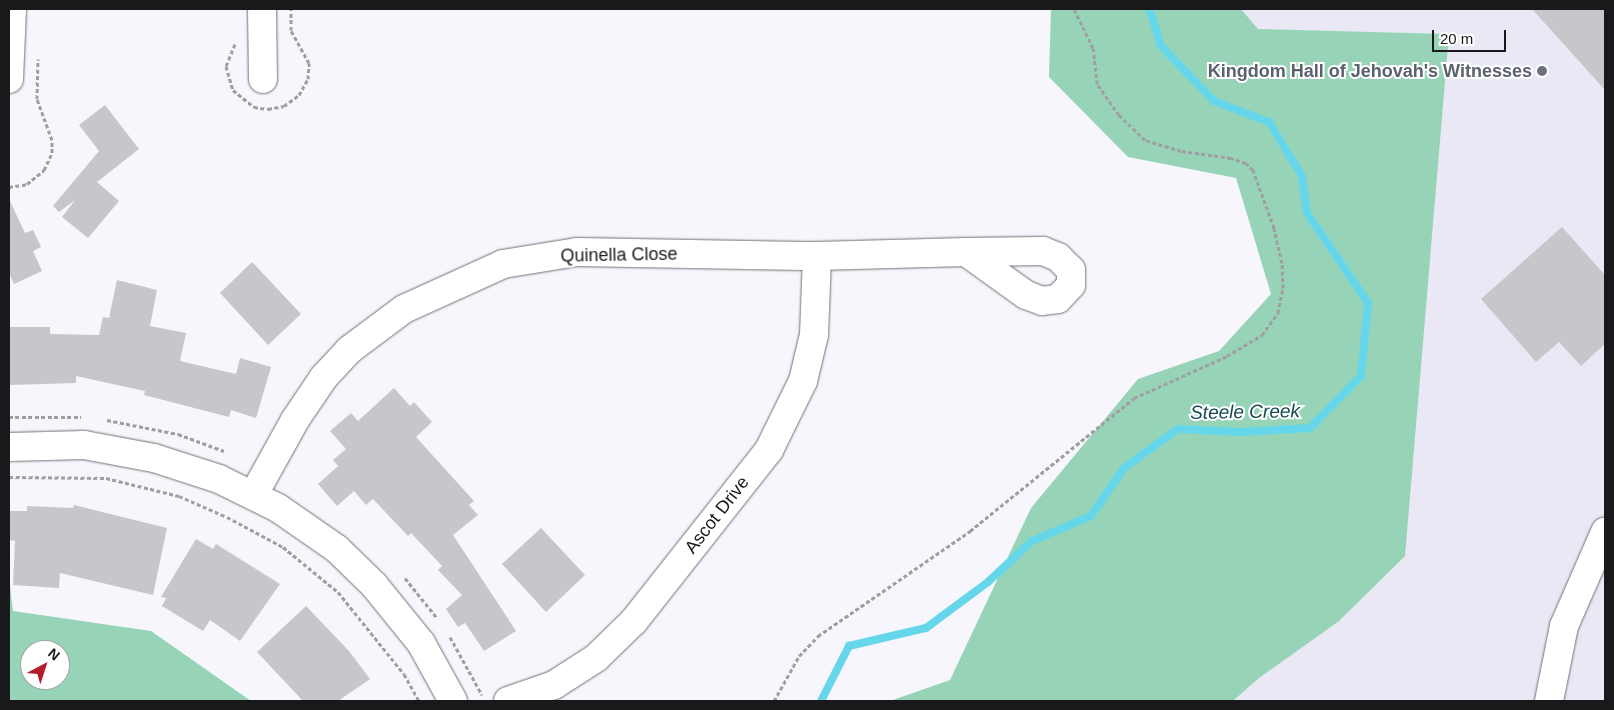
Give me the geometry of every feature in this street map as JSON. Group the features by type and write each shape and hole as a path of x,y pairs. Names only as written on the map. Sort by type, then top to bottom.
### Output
{"street":[{"path":"9,79 12,9"},
{"path":"262,9 263,79"},
{"name":"Quinella Close","path":"254,494 295,420 324,377 349,350 404,309 450,286 503,264 577,252 817,256 966,252"},
{"name":"Ascot Drive","path":"508,701 554,685 596,658 634,620 768,450 803,381 814,335 817,256"},
{"path":"9,446 50,444 119,450 187,467 254,494 307,526 356,567 421,643 453,701"},
{"path":"1549,701 1564,626 1605,532"}],"path":[{"path":"774,701 799,656 818,636 919,563 970,531 1134,398 1227,356 1262,335 1278,313 1283,288 1282,263 1274,228 1254,170 1246,163 1231,158 1181,151 1145,140 1119,115 1097,84 1093,48 1074,9"},
{"path":"9,187 27,184 44,170 52,153 52,140 37,99 38,51"},
{"path":"9,477 106,478 179,496 228,516 283,547 338,592 404,674 419,701"},
{"path":"476,683 481,686"}],"shaded area":[{"path":"1241,9 1605,9 1605,701 1233,701 1259,678 1449,34 1258,29"}],"green space":[{"path":"1051,9 1241,9 1258,29 1449,34 1405,556 1339,621 1259,678 1233,701 890,701 950,680 1031,508 1138,379 1219,351 1271,294 1236,178 1128,157 1049,77"},
{"path":"9,576 13,611 151,631 251,701 9,701"}],"building":[{"path":"1532,9 1605,9 1605,90"},
{"path":"105,105 139,149 97,182 119,201 88,238 62,217 75,200 59,212 53,206 99,151 79,125"},
{"path":"9,199 25,233 33,230 41,247 33,251 42,271 14,284 9,273"},
{"path":"1562,227 1605,275 1605,344 1581,366 1559,342 1536,362 1481,299"},
{"path":"252,262 301,314 268,345 220,293"},
{"path":"117,280 157,290 150,326 186,333 180,361 236,374 240,358 271,367 256,418 231,410 229,417 144,395 145,391 76,376 76,383 9,385 9,327 50,327 50,334 99,335 103,317 109,318"},
{"path":"394,388 410,406 414,402 432,422 416,437 474,501 469,505 478,515 453,535 516,631 484,651 465,623 458,627 446,609 462,595 438,570 442,566 411,533 408,536 373,499 366,505 354,491 337,506 318,484 338,466 333,460 346,449 330,431 351,413 358,421"},
{"path":"74,505 167,528 153,595 60,573 59,588 13,585 15,541 9,540 9,511 27,511 27,506 73,508"},
{"path":"541,528 585,575 546,612 502,564"},
{"path":"196,539 213,549 216,544 280,584 240,641 210,620 203,631 162,606 166,598 161,597"},
{"path":"306,606 349,651 370,679 338,701 303,701 257,652"}],"waterway":[{"name":"Steele Creek","path":"821,701 849,646 926,628 988,582 1032,541 1091,516 1124,468 1178,429 1241,432 1310,428 1361,376 1368,303 1307,213 1302,176 1269,122 1214,101 1161,46 1150,9"}],"place":[{"name":"Kingdom Hall of Jehovah's Witnesses","path":"1542,71"}]}
